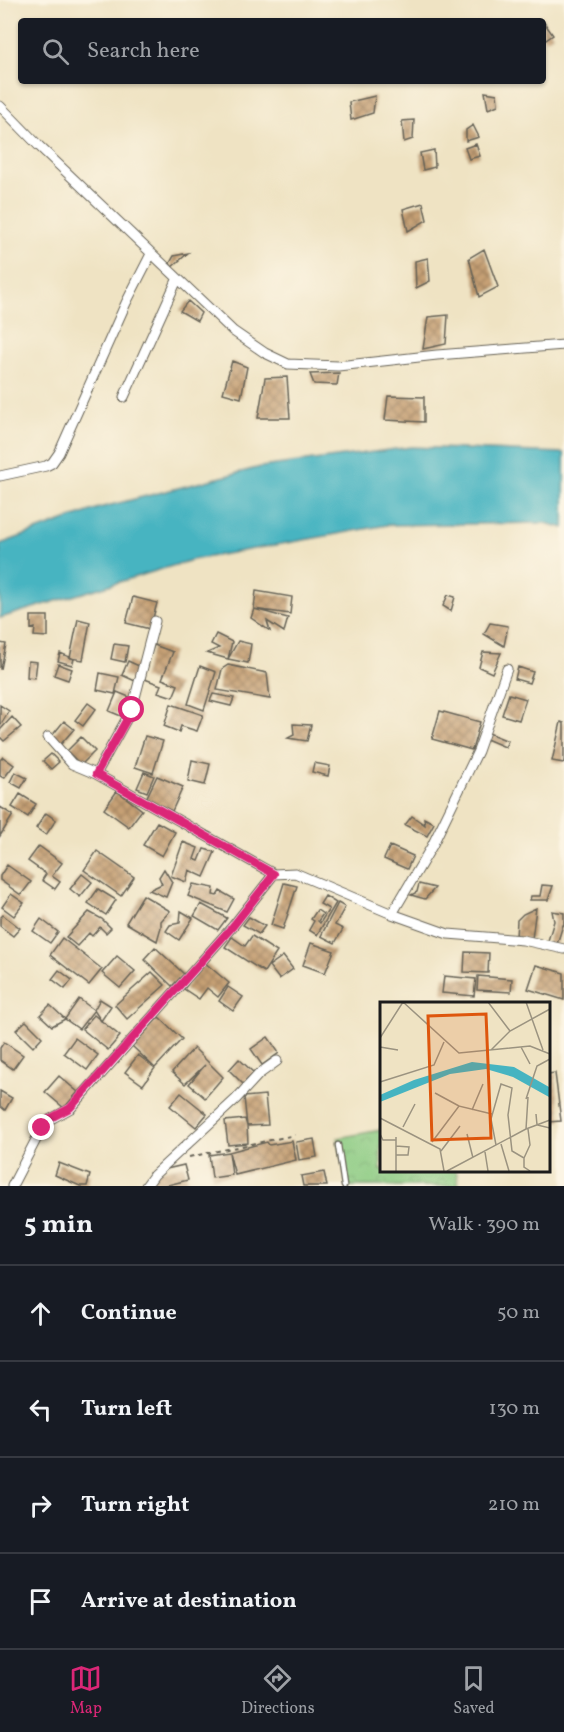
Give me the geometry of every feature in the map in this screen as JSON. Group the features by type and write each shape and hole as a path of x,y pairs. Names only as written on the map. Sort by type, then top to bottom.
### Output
{"street":[{"path":"0,105 39,146 232,332 265,353 288,364 338,366 564,345"},
{"path":"0,476 46,466 52,463 59,453 126,303 151,254"},
{"path":"124,397 177,280"},
{"path":"96,774 132,710 155,621"},
{"path":"393,914 432,846 478,751 507,669"},
{"path":"48,737 72,764 96,774 274,874 295,873 448,934 523,940 564,949"},
{"path":"12,1186 49,1119 70,1108 233,926 274,874"},
{"path":"146,1186 168,1161 236,1099 259,1074 277,1061"}],"lane":[{"path":"338,1145 344,1186"}],"path":[{"path":"168,1161 295,1135"}],"green space":[{"path":"380,1130 380,1171 456,1171 459,1186 348,1186 338,1138"}],"water":[{"path":"411,447 564,453 564,528 545,523 387,525 192,560 0,618 0,544 99,508 261,467"}],"building":[{"path":"546,25 553,35 546,40"},
{"path":"485,92 497,94 498,105 488,109"},
{"path":"375,96 373,113 351,120 349,102"},
{"path":"414,120 413,139 404,142 402,121"},
{"path":"473,125 479,137 466,141 466,130"},
{"path":"476,144 480,156 469,159 465,148"},
{"path":"434,150 435,167 423,170 420,153"},
{"path":"423,203 427,220 408,231 403,209"},
{"path":"484,249 498,287 479,297 469,258"},
{"path":"188,253 172,267 170,263 174,256"},
{"path":"428,258 430,281 416,288 415,261"},
{"path":"188,301 201,313 197,321 180,311"},
{"path":"448,315 446,344 423,349 428,317"},
{"path":"232,361 247,367 241,398 223,393"},
{"path":"339,373 337,385 314,384 310,374"},
{"path":"287,377 290,418 258,418 265,378"},
{"path":"388,396 424,397 424,422 385,420"},
{"path":"256,591 292,597 290,614 254,609"},
{"path":"448,595 455,597 451,611 443,606"},
{"path":"133,597 157,603 150,629 126,623"},
{"path":"254,609 288,618 284,632 267,621 270,631 251,618"},
{"path":"31,616 48,616 48,637 34,636 35,628 31,629"},
{"path":"78,619 90,622 83,660 70,658"},
{"path":"490,623 508,626 504,646 484,634"},
{"path":"216,634 232,642 228,659 207,653 219,648 211,644"},
{"path":"238,641 251,644 248,663 228,659"},
{"path":"0,643 6,644 1,669 0,669"},
{"path":"114,644 128,646 125,662 111,659"},
{"path":"154,645 173,652 162,679 178,685 173,697 158,692 161,685 142,678"},
{"path":"483,652 501,653 492,673 479,667"},
{"path":"60,653 74,659 72,665 58,661"},
{"path":"28,661 37,662 35,678 27,677"},
{"path":"128,661 141,667 135,681 122,675"},
{"path":"58,664 72,669 68,680 54,675"},
{"path":"228,665 267,673 270,699 217,690 222,669"},
{"path":"200,666 216,672 204,710 188,704"},
{"path":"518,667 533,672 529,683 515,679"},
{"path":"100,673 119,677 115,694 97,690"},
{"path":"117,692 129,697 121,716 109,711"},
{"path":"213,694 234,698 231,706 210,701"},
{"path":"509,694 526,699 519,720 502,715"},
{"path":"88,703 96,709 83,726 75,720"},
{"path":"171,704 203,715 197,731 181,726 179,732 164,726"},
{"path":"0,705 9,711 0,726"},
{"path":"440,711 480,722 472,750 432,739"},
{"path":"12,717 21,727 4,741 0,737 0,730"},
{"path":"64,721 74,729 60,745 51,737"},
{"path":"561,722 564,723 564,763 552,761"},
{"path":"293,724 311,725 307,741 288,738 294,735"},
{"path":"486,732 508,741 505,747 484,738"},
{"path":"145,736 163,741 153,773 135,767"},
{"path":"81,737 95,751 81,765 67,751"},
{"path":"51,754 59,762 51,769 43,761"},
{"path":"3,757 14,765 4,778 0,776 0,760"},
{"path":"192,760 210,764 205,785 188,781"},
{"path":"314,763 330,766 328,776 312,772"},
{"path":"15,772 27,778 21,788 10,782"},
{"path":"144,772 154,776 147,792 137,788"},
{"path":"157,776 183,787 172,811 146,799"},
{"path":"117,791 142,810 129,827 104,809"},
{"path":"20,794 36,804 28,817 12,807"},
{"path":"0,807 13,815 0,836"},
{"path":"46,813 56,820 46,835 36,828"},
{"path":"412,816 425,825 424,818 434,823 427,836 405,825"},
{"path":"157,822 175,832 162,856 143,845"},
{"path":"183,842 198,848 194,859 199,861 204,849 215,852 204,877 189,870 186,882 171,876"},
{"path":"39,846 62,863 52,876 60,882 55,889 42,880 46,874 28,861"},
{"path":"390,846 413,856 407,869 384,859"},
{"path":"97,851 134,877 121,896 84,870"},
{"path":"7,865 31,882 21,895 0,880"},
{"path":"164,869 172,882 166,897 149,890 162,884 159,877"},
{"path":"82,874 92,882 80,897 70,889"},
{"path":"284,883 297,886 283,929 271,925"},
{"path":"193,884 214,888 213,895 217,896 220,891 234,899 227,912 188,896"},
{"path":"419,884 435,888 425,899 411,895 417,892"},
{"path":"542,885 553,886 548,900 530,900 531,896 540,896"},
{"path":"98,889 116,900 106,915 88,903"},
{"path":"11,894 24,903 14,916 2,907"},
{"path":"143,895 170,911 161,921 157,941 126,923"},
{"path":"325,896 336,903 317,935 309,930 314,921 311,919 317,910 323,914 318,921 320,923 329,909 320,904"},
{"path":"338,903 345,907 335,925 343,929 335,943 321,936"},
{"path":"201,904 227,918 218,930 194,916"},
{"path":"536,908 532,939 516,938 517,920 523,914"},
{"path":"181,911 193,918 179,940 166,931 170,925 180,923"},
{"path":"552,911 564,913 564,925 557,944 547,944 554,921"},
{"path":"89,912 102,919 111,928 106,933 100,927 92,936 89,933 77,946 66,937"},
{"path":"3,915 20,928 13,936 0,926 0,918"},
{"path":"249,917 265,926 259,934 243,925"},
{"path":"41,919 58,932 50,943 33,931"},
{"path":"252,936 277,952 264,972 225,947 232,937 245,946"},
{"path":"62,938 102,969 89,985 50,955"},
{"path":"311,943 334,951 325,973 303,965"},
{"path":"155,947 184,974 172,986 144,959"},
{"path":"465,952 489,953 488,973 464,972"},
{"path":"117,956 135,971 120,988 102,973"},
{"path":"283,956 293,969 279,979 269,966"},
{"path":"204,962 229,983 218,997 207,988 199,999 184,989"},
{"path":"536,965 564,973 564,1000 528,989"},
{"path":"59,970 72,980 65,989 52,979"},
{"path":"152,972 165,985 127,1019 115,1005"},
{"path":"444,976 476,979 474,996 442,993"},
{"path":"478,976 512,979 511,992 477,990"},
{"path":"228,987 243,997 233,1011 219,1001"},
{"path":"79,999 94,1010 79,1029 65,1019"},
{"path":"100,999 111,1006 101,1021 94,1010"},
{"path":"50,1005 65,1019 52,1026 40,1015"},
{"path":"94,1015 120,1036 108,1050 82,1029"},
{"path":"159,1017 182,1039 155,1068 132,1046"},
{"path":"26,1021 42,1037 33,1047 16,1030"},
{"path":"268,1037 279,1053 262,1065 251,1049"},
{"path":"75,1038 98,1055 87,1070 64,1053"},
{"path":"4,1042 23,1055 13,1069 0,1060 0,1048"},
{"path":"194,1048 223,1077 205,1098 189,1084 205,1065 185,1084 172,1072"},
{"path":"138,1055 155,1068 143,1085 125,1072"},
{"path":"239,1059 254,1073 243,1084 229,1070"},
{"path":"555,1073 561,1121 549,1122 549,1074"},
{"path":"59,1076 78,1092 64,1108 45,1092"},
{"path":"0,1091 12,1098 5,1110 0,1106"},
{"path":"181,1093 207,1114 196,1127 170,1106"},
{"path":"265,1095 268,1125 247,1126 244,1097"},
{"path":"245,1119 248,1143 228,1145 225,1121"},
{"path":"314,1139 317,1157 299,1160 296,1142"},
{"path":"292,1141 296,1160 235,1175 229,1152 267,1142 269,1145"},
{"path":"229,1152 232,1175 212,1178 209,1155"},
{"path":"59,1163 90,1175 87,1186 80,1186 55,1175"},
{"path":"184,1165 188,1180 164,1186 152,1186 149,1173"},
{"path":"324,1172 327,1186 303,1186 301,1176"}],"route":[{"path":"42,1128 49,1119 70,1108 233,926 274,874 96,774 132,710"}]}
